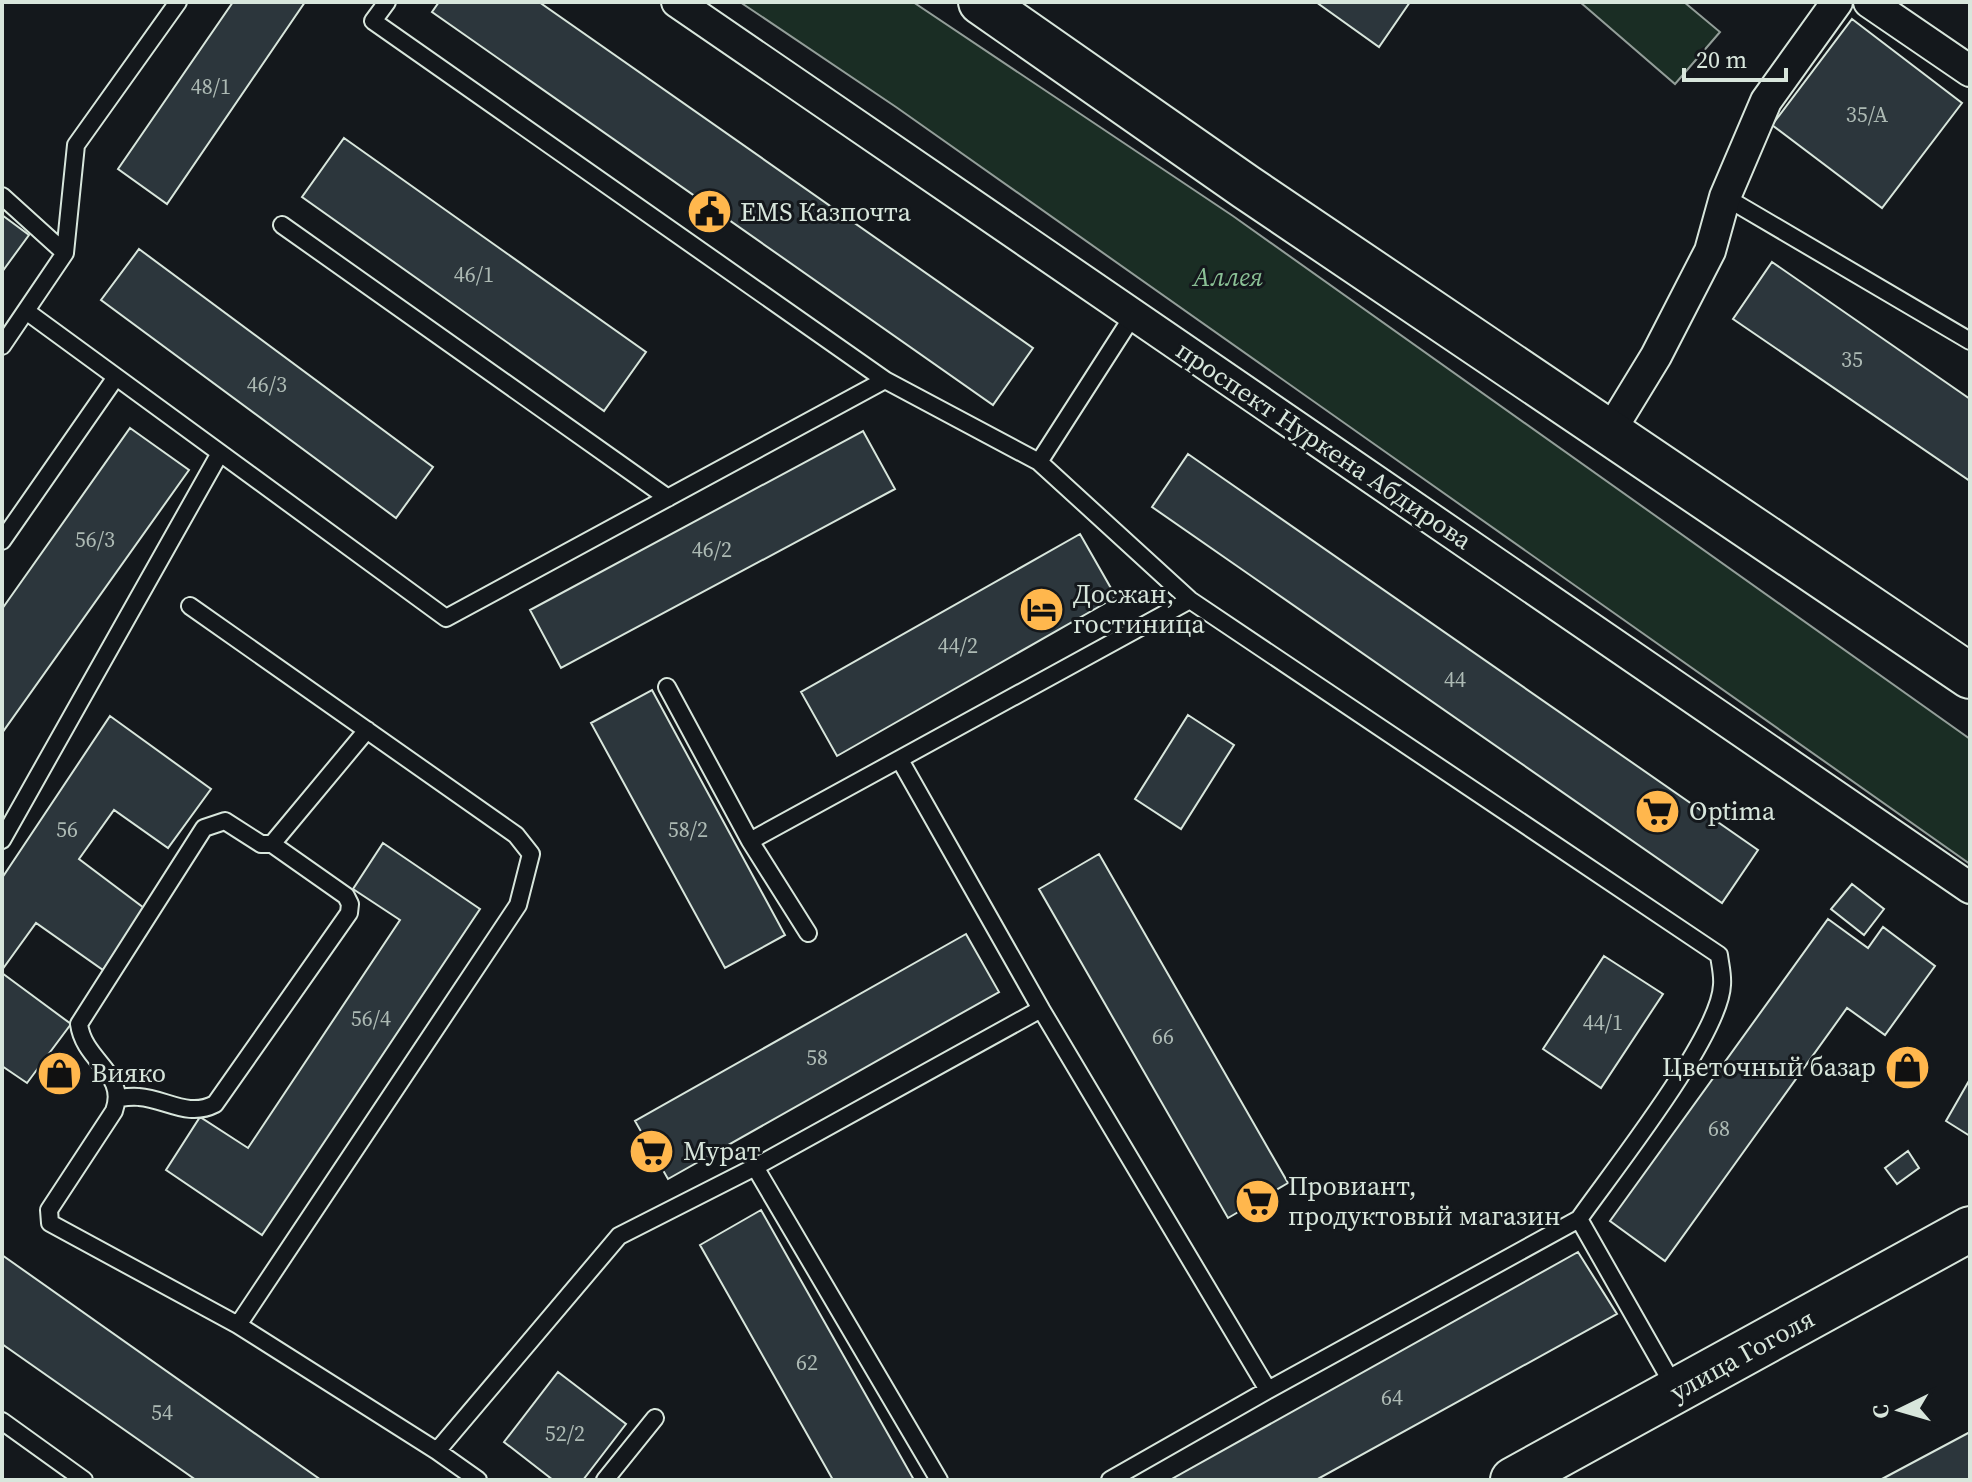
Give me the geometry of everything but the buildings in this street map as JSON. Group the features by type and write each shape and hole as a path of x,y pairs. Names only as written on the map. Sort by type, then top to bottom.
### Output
{"main road":[{"path":"981,2 1246,187 1970,676"},
{"name":"улица Гоголя","path":"1513,1480 1970,1229"}],"street":[{"name":"проспект Нуркена Абдирова","path":"677,2 1970,888"},
{"path":"1609,433 1656,356 1710,251 1725,197 1766,101 1837,2"},
{"path":"1869,2 1970,71"}],"lane":[{"path":"2,346 65,253 76,145 178,2"},
{"path":"387,2 373,21 885,380 1039,462 1190,600 1719,955 1722,986 1713,1019 1673,1084 1579,1219 1110,1480"},
{"path":"2,196 65,253"},
{"path":"1725,197 1970,341"},
{"path":"282,225 668,498"},
{"path":"26,311 446,618 885,380"},
{"path":"1039,462 1134,314"},
{"path":"2,541 116,377"},
{"path":"2,840 220,453"},
{"path":"750,841 1190,600"},
{"path":"190,606 516,835 531,854 518,905 238,1325"},
{"path":"667,687 750,841 808,933"},
{"path":"272,844 367,730"},
{"path":"900,760 1041,1009 1268,1390"},
{"path":"119,1098 141,1097 181,1108 203,1110 215,1104 349,913 350,904 346,896 272,844 261,844 225,821 204,828 79,1024 81,1039 117,1086 119,1098 114,1111 49,1210 50,1223 238,1325 478,1480"},
{"path":"437,1451 619,1236 755,1167 1041,1009"},
{"path":"755,1167 939,1480"},
{"path":"1579,1219 1676,1391"},
{"path":"605,1480 655,1418"},
{"path":"2,1421 84,1480"}],"green space":[{"name":"Аллея","path":"740,2 913,2 1233,216 1970,739 1970,864 896,107"},
{"path":"1580,2 1684,2 1720,32 1675,84"}],"place":[{"name":"EMS Казпочта","path":"709,212"},
{"name":"Досжан, гостиница","path":"1042,609"},
{"name":"Optima","path":"1658,811"},
{"name":"Цветочный базар","path":"1907,1067"},
{"name":"Вияко","path":"60,1073"},
{"name":"Мурат","path":"652,1151"},
{"name":"Провиант, продуктовый магазин","path":"1257,1201"}]}
